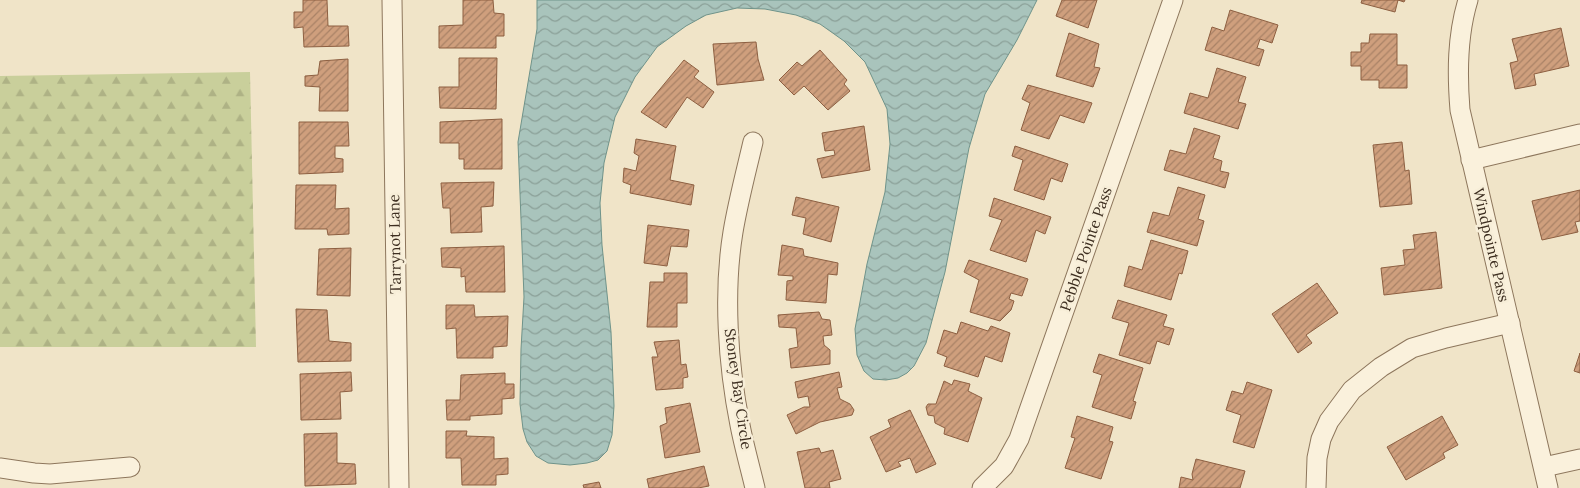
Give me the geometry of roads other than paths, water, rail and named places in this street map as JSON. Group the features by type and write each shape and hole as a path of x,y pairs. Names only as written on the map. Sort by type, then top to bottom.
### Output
{"street":[{"name":"Tarrynot Lane","path":"392,0 399,488"},
{"name":"Pebble Pointe Pass","path":"982,488 1004,466 1011,456 1023,430 1173,0"},
{"name":"Windpointe Pass","path":"1468,0 1460,35 1458,85 1460,110 1548,488"},
{"path":"1471,160 1580,134"},
{"name":"Stoney Bay Circle","path":"753,142 733,232 729,267 728,312 729,350 740,424 755,488"},
{"path":"1316,488 1320,439 1329,421 1352,390 1381,366 1412,348 1510,322"},
{"path":"1544,467 1580,458"},
{"path":"0,468 50,474 130,467"}],"water":[{"path":"537,0 1037,0 1017,40 985,94 969,148 945,272 926,343 914,366 898,378 886,380 873,379 864,371 857,355 855,329 867,264 885,192 890,144 887,109 865,62 844,41 820,24 796,15 765,9 737,8 706,15 686,26 657,47 635,77 615,117 604,163 600,203 602,245 611,332 614,406 612,435 607,451 598,460 570,465 548,463 536,456 527,442 523,429 520,404 524,297 518,142 537,29"}]}
